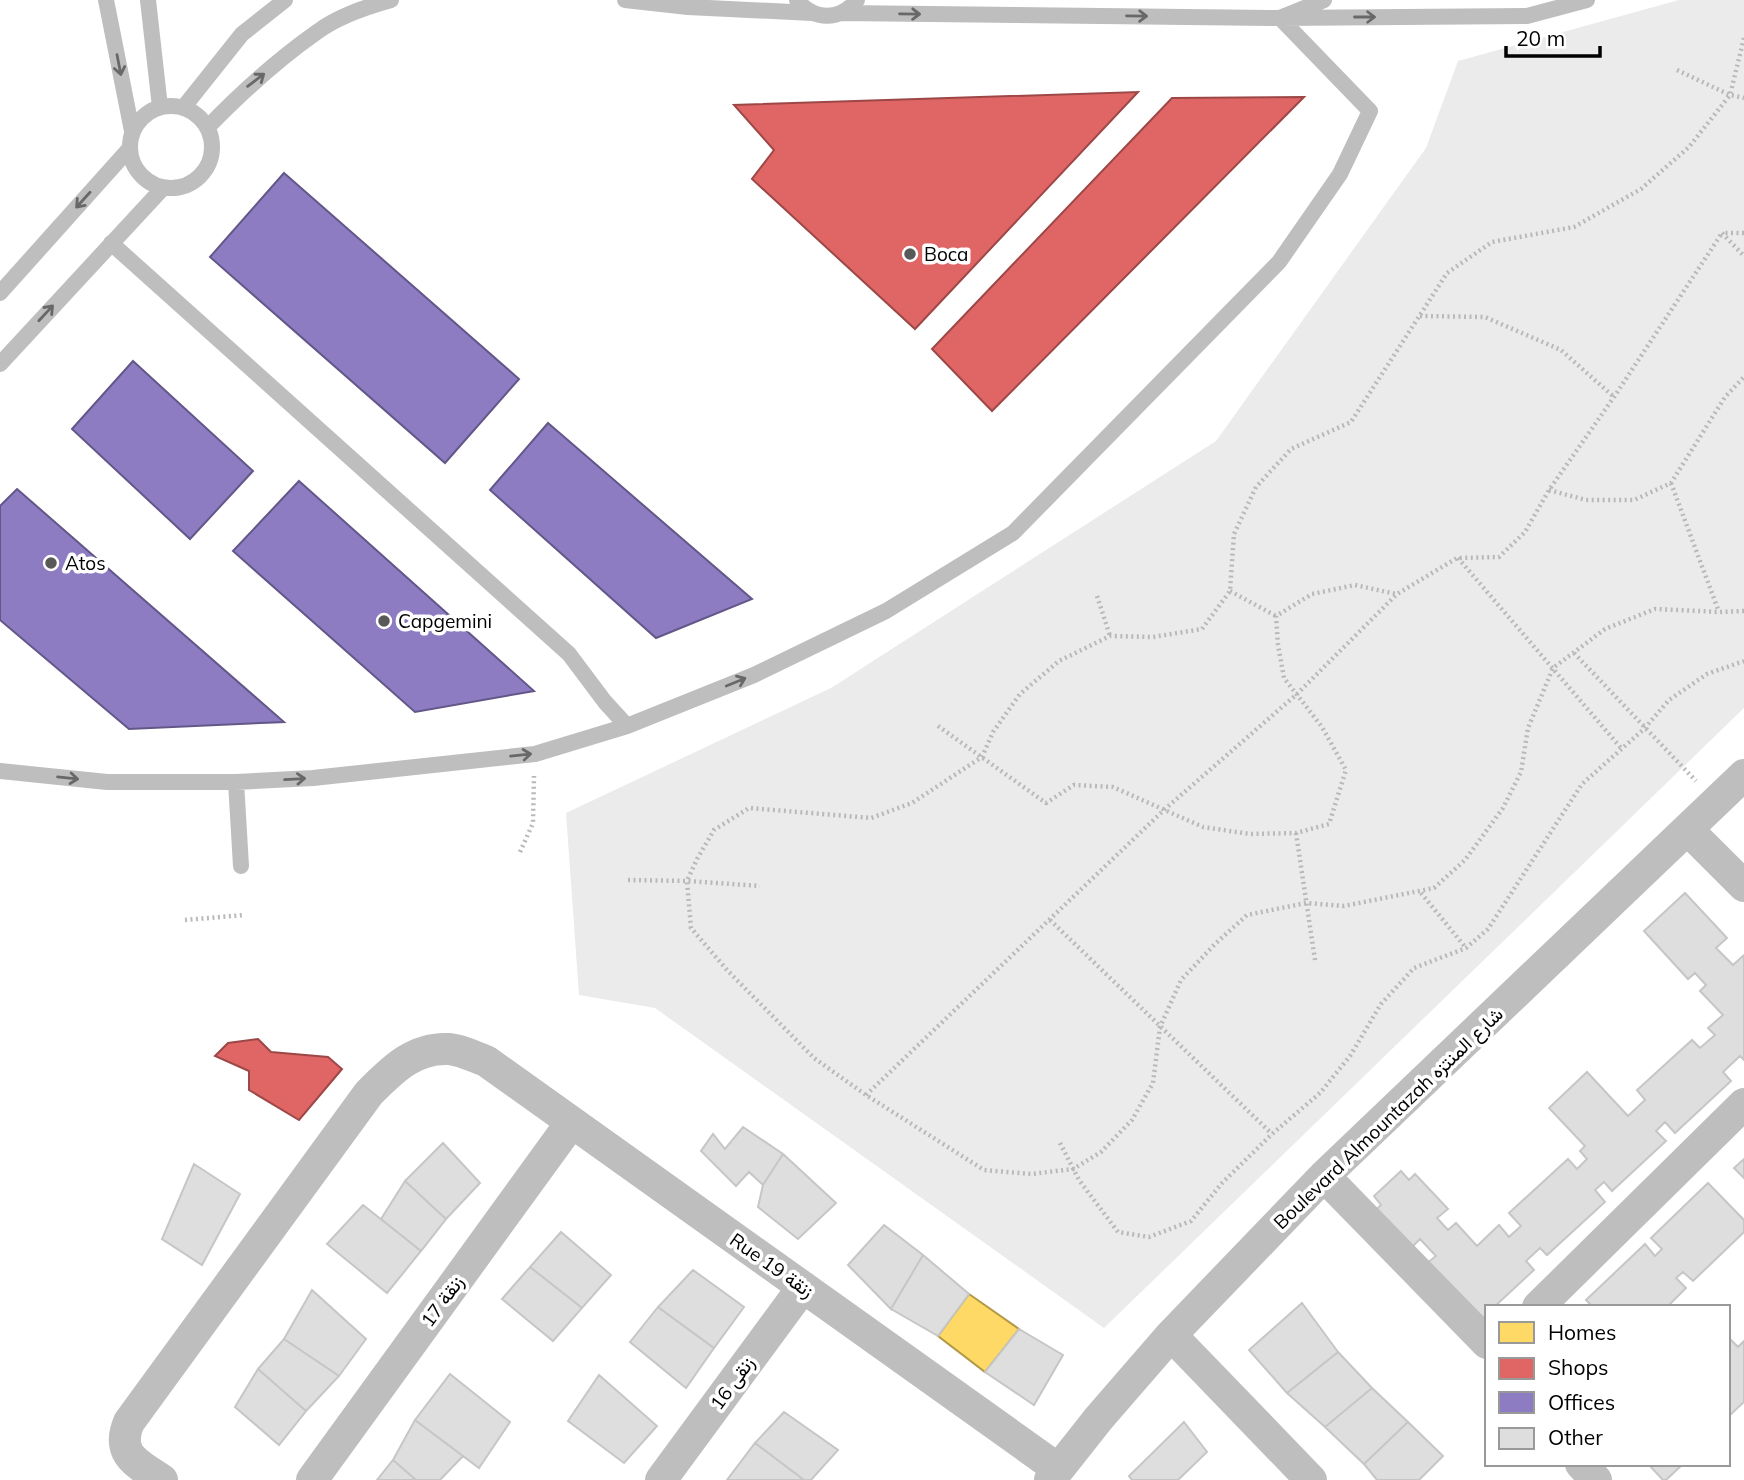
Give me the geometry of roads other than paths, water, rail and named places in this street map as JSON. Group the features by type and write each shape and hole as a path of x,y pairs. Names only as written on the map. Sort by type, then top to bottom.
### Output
{"street":[{"name":"Boulevard Almountazah شارع المنتزه","path":"1054,1474 1171,1335 1324,1176 1744,775"},
{"path":"1688,830 1744,886"},
{"name":"Rue 19 زنقة","path":"162,1480 133,1460 124,1444 129,1422 369,1093 399,1063 423,1053 450,1049 486,1061 803,1287 1054,1474"},
{"path":"1540,1305 1744,1104"},
{"name":"زنقة 17","path":"312,1480 571,1123"},
{"path":"1324,1176 1485,1341"},
{"name":"زنقى 16","path":"661,1480 803,1287"},
{"path":"1171,1335 1311,1480"},
{"path":"1583,1466 1596,1480"}],"lane":[{"path":"106,0 132,131 129,149 134,167 146,181 163,188 182,187 198,179 209,164 212,146 207,128 195,114 183,108 160,107 143,116 132,131"},
{"path":"148,0 160,107"},
{"path":"183,108 242,34 285,0"},
{"path":"207,128 244,90 318,30 364,8 391,0"},
{"path":"625,0 688,7 832,16 851,7 857,0"},
{"path":"797,0 812,13"},
{"path":"1280,18 1324,0"},
{"path":"841,13 1280,18 1527,16 1587,0"},
{"path":"0,771 107,782 236,782 313,778 536,754 627,726 754,675 886,611 1013,533 1279,261 1340,174 1370,111 1280,18"},
{"path":"0,293 129,149"},
{"path":"0,363 163,188"},
{"path":"111,243 569,654 627,726"},
{"path":"236,782 241,866"}],"place":[{"name":"Boca","path":"910,254"},
{"name":"Atos","path":"51,563"},
{"name":"Capgemini","path":"384,621"}]}
